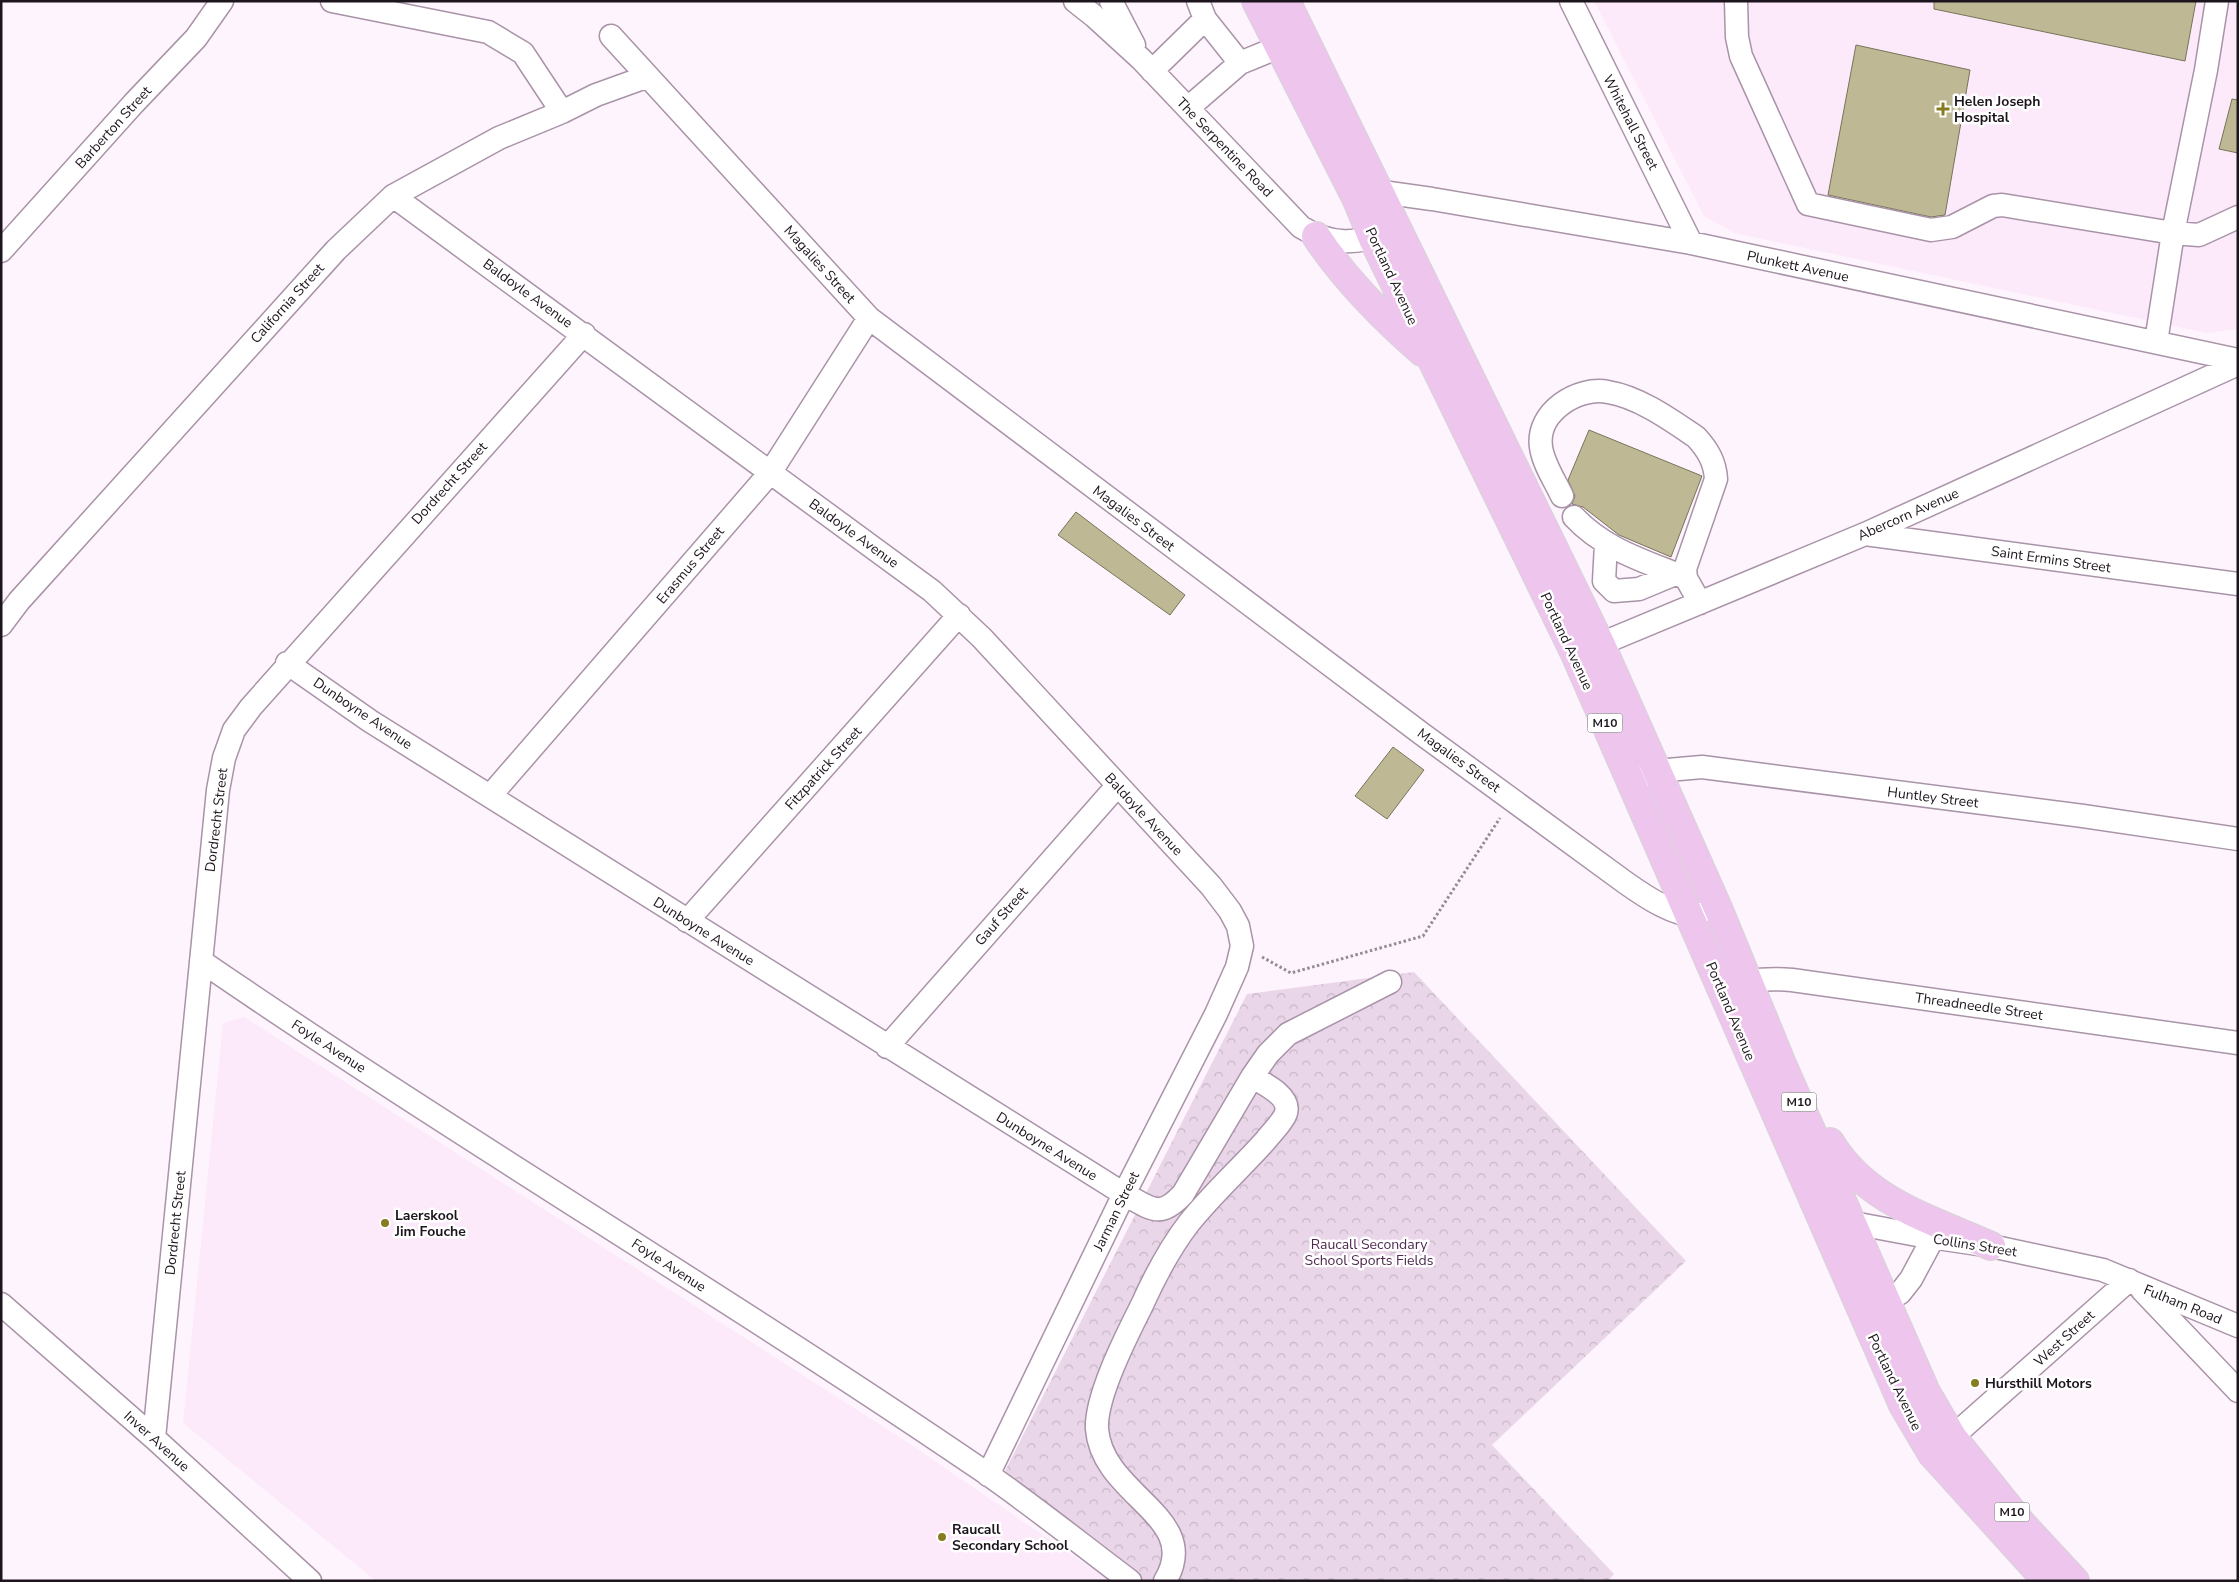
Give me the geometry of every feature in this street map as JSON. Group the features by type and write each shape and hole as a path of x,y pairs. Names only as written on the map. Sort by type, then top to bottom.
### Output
{"main road":[{"name":"Portland Avenue","path":"1256,1 1279,47 1369,196"},
{"name":"Portland Avenue","path":"1286,1 1369,196 1432,361 1575,654 1630,782 1691,916 1819,1217 1903,1405 1943,1446"},
{"name":"Portland Avenue","path":"1384,234 1601,645 1718,908 1782,1064 1926,1392 1943,1446"},
{"path":"1316,236 1332,261 1355,287 1432,361"},
{"path":"1782,1064 1842,1163 1863,1183 1892,1202 1920,1216 1991,1246"},
{"name":"M10","path":"1943,1446 2047,1581"},
{"name":"M10","path":"1943,1446 2023,1525 2075,1581"}],"street":[{"name":"Barberton Street","path":"1,251 134,103 196,38 222,1"},
{"path":"332,1 488,32 523,54 562,112"},
{"name":"The Serpentine Road","path":"1075,1 1147,65 1301,227 1328,241 1384,234"},
{"path":"1112,1 1147,65 1201,10 1240,63"},
{"name":"Whitehall Street","path":"1571,1 1691,243"},
{"path":"1736,1 1737,37 1741,56 1808,204 1931,230 1952,227 1993,206 2002,205 2173,233 2199,235 2238,217"},
{"path":"2156,342 2173,233 2206,70 2217,1"},
{"name":"Magalies Street","path":"611,36 646,77 869,318 1422,734 1643,895 1691,916"},
{"path":"1188,108 1240,63 1279,47"},
{"name":"California Street","path":"1,625 18,601 309,279 341,244 393,196 499,138 562,112 596,95 646,77"},
{"name":"Baldoyle Avenue","path":"393,196 584,334 770,473 914,576 959,615 1221,898 1238,926 1242,946"},
{"name":"Plunkett Avenue","path":"1369,196 1691,243 2238,360"},
{"name":"Erasmus Street","path":"490,796 770,473 869,318"},
{"name":"Dordrecht Street","path":"154,1438 218,790 224,758 234,730 288,663 584,334"},
{"name":"Abercorn Avenue","path":"1575,654 1601,645 1865,534 2238,364"},
{"path":"1562,496 1541,449 1540,438 1543,426 1552,413 1572,397 1589,391 1615,394 1642,405 1683,428 1704,446 1713,460 1716,479 1681,576 1639,589 1614,591 1604,581 1606,544"},
{"path":"1574,517 1587,530 1606,544 1681,576 1700,603"},
{"name":"Saint Ermins Street","path":"1865,534 2238,584"},
{"name":"Fitzpatrick Street","path":"687,921 959,615"},
{"name":"Dunboyne Avenue","path":"288,663 370,721 887,1047 1124,1194 1153,1209 1162,1210 1171,1206 1183,1194 1252,1077 1268,1054 1288,1034 1390,982"},
{"name":"Huntley Street","path":"1630,782 1656,771 1702,767 2084,816 2238,839"},
{"name":"Gauf Street","path":"887,1047 1117,786"},
{"path":"1691,916 1718,908"},
{"name":"Jarman Street","path":"988,1475 1124,1194 1216,1014 1237,967 1242,946"},
{"name":"Foyle Avenue","path":"201,961 272,1010 599,1219 988,1475 1130,1581"},
{"name":"Threadneedle Street","path":"1722,990 1748,981 1771,978 1792,980 2238,1043"},
{"path":"1165,1581 1172,1570 1176,1555 1173,1539 1163,1520 1114,1473 1103,1456 1097,1426 1103,1396 1116,1358 1163,1260 1189,1223 1261,1146 1286,1112 1286,1105 1280,1096 1267,1084 1252,1077"},
{"name":"Collins Street","path":"1819,1217 1933,1238 1991,1246 2084,1265 2133,1283 2238,1391"},
{"path":"1862,1313 1900,1293 1912,1279 1933,1238"},
{"name":"Fulham Road","path":"2133,1283 2238,1326"},
{"name":"West Street","path":"1943,1446 2133,1283"},
{"name":"Inver Avenue","path":"1,1304 154,1438 310,1581"}],"path":[{"path":"1242,946 1290,973 1423,936 1512,799"}],"shaded area":[{"name":"Helen Joseph Hospital","path":"1594,1 2238,1 2238,329 2207,333 1734,233 1704,216"},
{"name":"Laerskool Jim Fouche","path":"244,1017 907,1442 1110,1581 376,1581 183,1423 223,1023"}],"green space":[{"name":"Raucall Secondary School Sports Fields","path":"1414,972 1686,1261 1492,1445 1614,1574 1608,1581 1143,1581 1005,1471 1247,994"}],"building":[{"path":"1934,1 2196,1 2185,61 1934,9"},
{"path":"1856,45 1970,70 1945,215 1931,217 1828,195"},
{"path":"2232,99 2238,100 2238,153 2219,149"},
{"path":"1589,430 1702,476 1671,557 1619,535 1583,507 1572,504 1575,496 1568,480"},
{"path":"1076,512 1185,595 1170,615 1058,535"},
{"path":"1393,747 1424,770 1387,819 1355,796"}],"place":[{"name":"Helen Joseph Hospital","path":"1943,109"},
{"name":"Laerskool Jim Fouche","path":"385,1223"},
{"name":"Hursthill Motors","path":"1975,1383"},
{"name":"Raucall Secondary School","path":"942,1537"}]}
